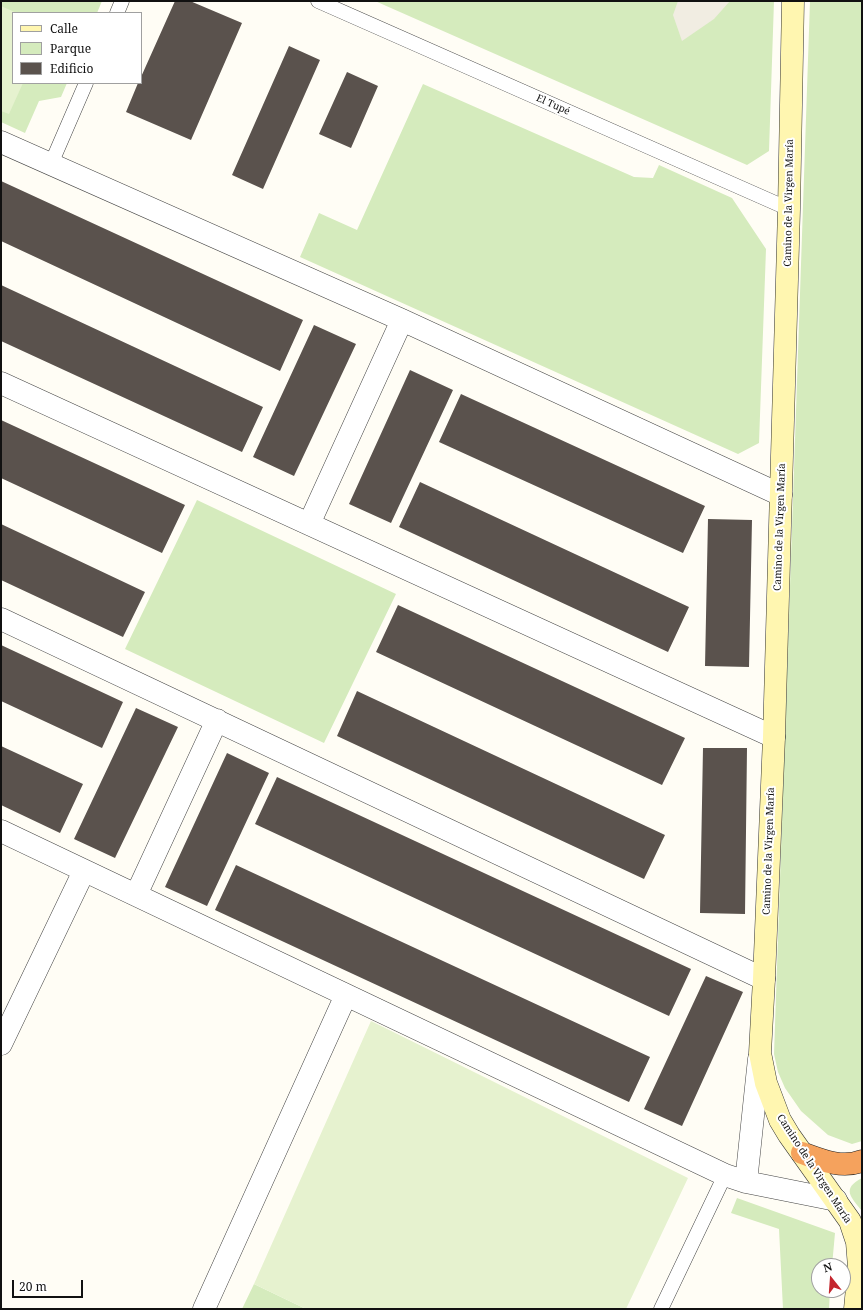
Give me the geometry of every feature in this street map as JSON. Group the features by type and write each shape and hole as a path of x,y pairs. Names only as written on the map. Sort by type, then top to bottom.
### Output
{"highway":[{"path":"802,1153 827,1162 855,1163 862,1161"}],"street":[{"name":"Camino de la Virgen María","path":"746,1182 760,1053 774,737 789,209 793,1"},
{"path":"1,142 402,320 780,495"},
{"path":"309,524 402,320"},
{"path":"1,383 774,737"},
{"path":"1,619 764,978"},
{"path":"136,895 217,720"},
{"path":"1,832 724,1175 746,1182 836,1200"},
{"path":"1,1044 84,871"},
{"path":"204,1309 346,995"},
{"name":"Camino de la Virgen María","path":"760,1053 766,1083 780,1120 850,1221 857,1242 859,1267 855,1309"}],"lane":[{"path":"117,12 122,1"},
{"name":"El Tupé","path":"318,1 789,209"},
{"path":"51,164 86,84"},
{"path":"661,1309 724,1175"}],"green space":[{"path":"1,1 102,1 97,12 12,12 12,84 67,84 61,97 39,101 25,133 1,122"},
{"path":"375,1 774,1 769,151 747,165"},
{"path":"810,1 862,1 862,1141 852,1144 828,1135 801,1111 785,1088 778,1072 774,1054"},
{"path":"1,6 15,12 12,12 12,84 23,84 9,114 1,111"},
{"path":"423,84 634,177 653,178 659,165 732,198 766,249 759,443 738,454 300,257 319,213 357,230"},
{"path":"197,500 396,594 324,743 125,649"},
{"path":"371,1021 688,1178 626,1309 306,1309 254,1284"},
{"path":"862,1178 862,1211 854,1201 850,1190 856,1182"},
{"path":"737,1198 835,1233 833,1258 811,1258 811,1298 830,1298 829,1309 783,1309 779,1229 731,1213"},
{"path":"254,1284 306,1309 242,1309"}],"shaded area":[{"path":"678,1 730,1 714,19 682,41 673,15"}],"building":[{"path":"175,1 190,1 242,23 191,140 126,112 138,84 142,84 142,75"},
{"path":"289,46 320,60 263,189 232,175"},
{"path":"347,72 378,86 351,148 319,134"},
{"path":"1,181 303,320 280,371 1,241"},
{"path":"1,285 263,407 242,452 1,341"},
{"path":"314,325 356,344 294,476 253,457"},
{"path":"410,370 453,390 391,523 349,504"},
{"path":"461,394 705,506 683,553 439,442"},
{"path":"1,420 185,505 162,553 1,478"},
{"path":"420,482 689,607 668,652 399,527"},
{"path":"708,519 752,520 749,667 705,666"},
{"path":"1,524 145,592 123,637 1,580"},
{"path":"398,605 685,738 662,785 376,652"},
{"path":"1,645 123,702 102,748 1,701"},
{"path":"357,691 665,835 644,879 337,736"},
{"path":"136,708 178,727 115,858 74,839"},
{"path":"1,746 83,784 60,833 1,805"},
{"path":"703,748 747,748 745,914 700,913"},
{"path":"227,753 269,773 207,906 165,887"},
{"path":"277,777 691,969 669,1016 255,824"},
{"path":"236,865 650,1057 629,1102 215,910"},
{"path":"706,976 743,992 682,1126 644,1109"}]}
